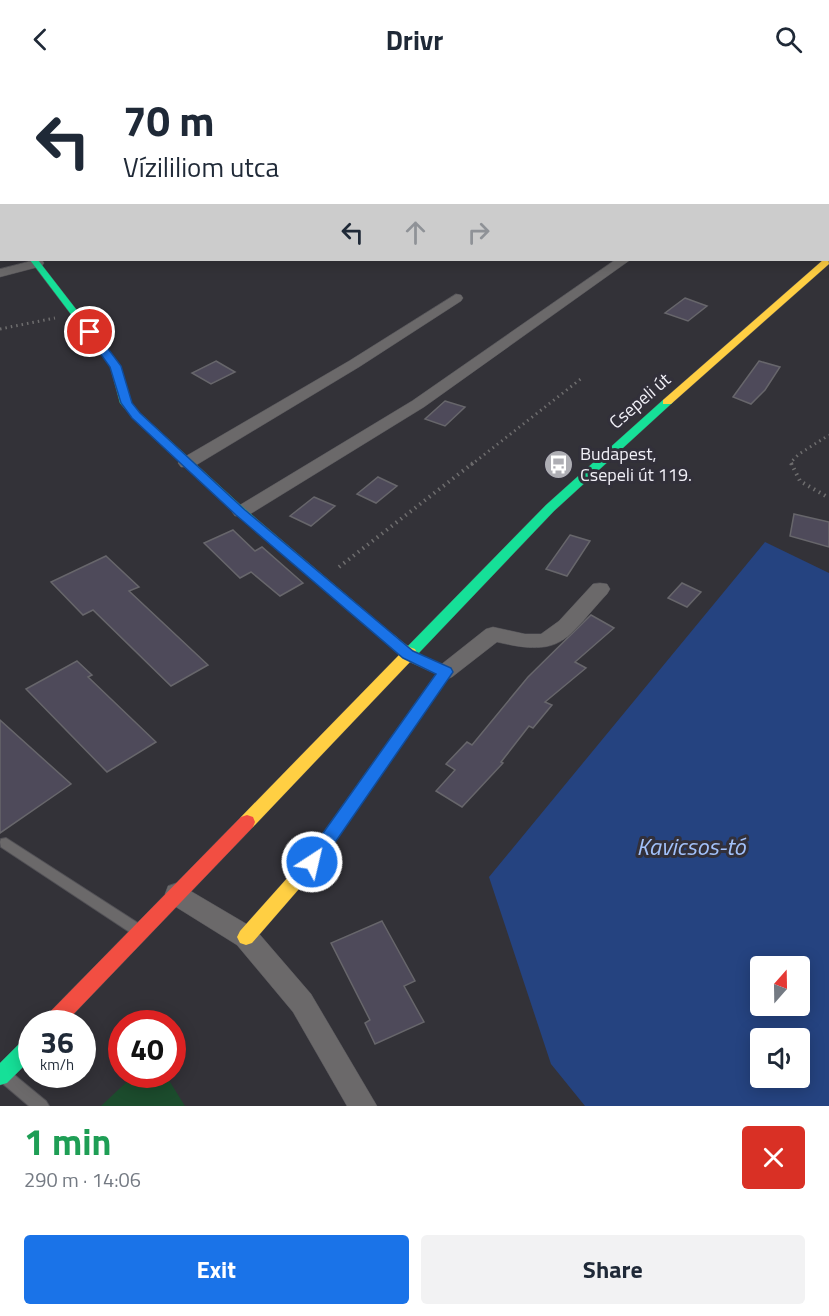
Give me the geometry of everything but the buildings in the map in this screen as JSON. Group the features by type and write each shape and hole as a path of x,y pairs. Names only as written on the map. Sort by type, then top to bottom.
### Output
{"street":[{"path":"0,273 36,261 116,366 126,403 136,415 241,512 408,655 445,672"},
{"path":"241,512 418,404 621,261"},
{"name":"Csepeli út","path":"65,1010 590,469 826,261"},
{"path":"187,463 354,364 456,298"},
{"path":"246,937 312,862 445,672 493,634 520,640 544,641 557,633 600,590"},
{"path":"177,894 246,937 302,1003 363,1106"},
{"path":"1,1075 18,1058"}],"lane":[{"path":"6,843 140,932"},
{"path":"1,1075 41,1106"}],"path":[{"path":"0,329 78,315"},
{"path":"321,581 582,378"},
{"path":"829,435 799,454 791,462 792,474 803,485 829,498"}],"green space":[{"path":"120,1088 174,1088 185,1106 101,1106"}],"water":[{"name":"Kavicsos-tó","path":"765,542 829,573 829,1106 585,1106 551,1064 489,877"}],"traffic: fast":[{"path":"35,261 115,366 126,403 136,415 241,512 384,634"},
{"path":"410,653 550,508 667,402"},
{"path":"0,1076 18,1058"}],"traffic: slow":[{"path":"667,402 827,261"},
{"path":"246,937 312,862 445,672 408,655 384,634"},
{"path":"247,822 410,653"}],"traffic: jam":[{"path":"65,1010 247,822"}],"place":[{"name":"Budapest, Csepeli út 119.","path":"559,464"}],"route":[{"path":"90,332 116,366 126,403 136,415 241,512 408,655 445,672 312,862"}]}
